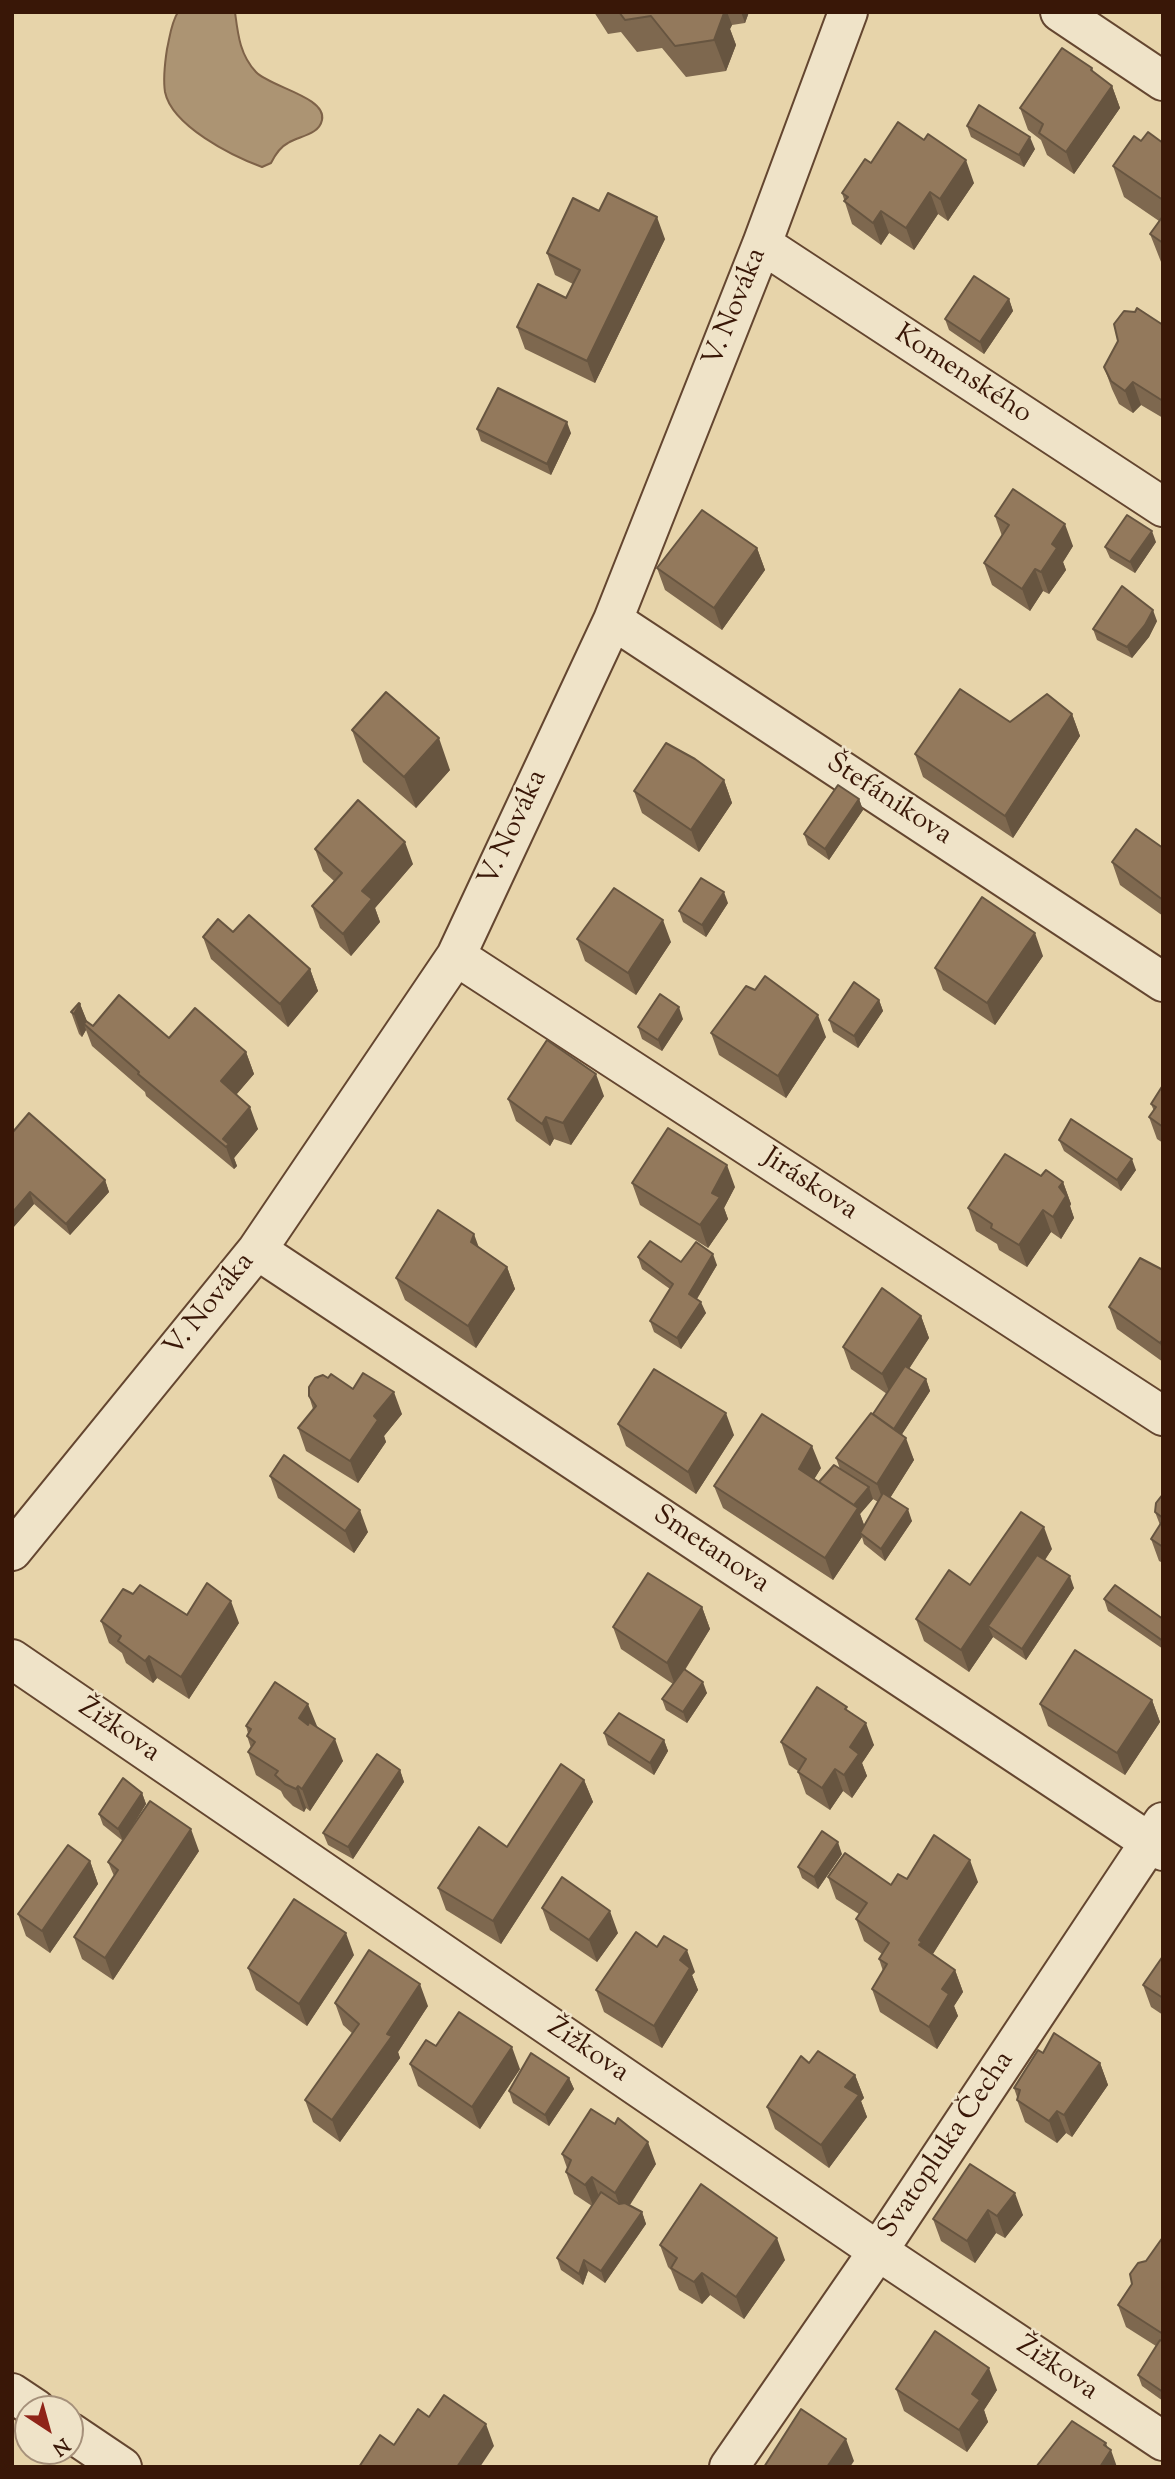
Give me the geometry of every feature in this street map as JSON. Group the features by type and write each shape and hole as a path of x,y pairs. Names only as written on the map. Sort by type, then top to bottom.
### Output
{"street":[{"name":"V. Nováka","path":"12,1551 257,1251 456,957 613,620 762,244 848,12"},
{"path":"1060,12 1163,81"},
{"name":"Komenského","path":"762,244 1163,507"},
{"name":"Štefánikova","path":"613,620 1163,982"},
{"name":"Jiráskova","path":"456,957 1163,1416"},
{"name":"Smetanova","path":"257,1251 1158,1838"},
{"name":"Žižkova","path":"12,1659 878,2251 1163,2441"},
{"name":"Svatopluka Čecha","path":"729,2467 1158,1838"},
{"path":"84,2441 122,2467"}],"shaded area":[{"path":"178,12 235,12 246,59 263,77 316,105 322,120 317,129 285,145 271,163 262,167 220,147 191,128 170,105 164,87 167,49"}],"building":[{"path":"619,12 724,13 714,40 675,46 651,16 625,20"},
{"path":"1062,48 1092,68 1091,70 1112,86 1066,152 1039,133 1043,124 1020,108"},
{"path":"979,105 1030,137 1019,155 967,126"},
{"path":"898,122 924,140 928,134 966,160 940,199 930,192 906,228 881,211 873,223 844,201 848,197 842,193 865,159 871,163"},
{"path":"1148,132 1163,143 1163,200 1113,166 1134,136 1141,141"},
{"path":"608,193 657,217 587,361 517,327 538,284 566,298 580,270 547,253 573,198 599,211"},
{"path":"1163,216 1163,243 1150,234"},
{"path":"974,276 1009,299 980,342 945,319"},
{"path":"1137,308 1163,325 1163,401 1133,382 1125,391 1111,381 1104,367 1118,341 1114,324 1124,311 1135,312"},
{"path":"498,388 567,422 547,464 477,429"},
{"path":"1013,489 1065,524 1052,544 1057,548 1041,572 1035,569 1022,589 984,563 1009,525 995,516"},
{"path":"702,510 757,548 714,608 657,568"},
{"path":"1127,515 1152,531 1130,562 1105,547"},
{"path":"1122,586 1153,610 1127,647 1093,629"},
{"path":"960,689 1010,722 1047,694 1072,714 1005,816 915,754"},
{"path":"386,692 439,738 404,777 352,730"},
{"path":"666,743 695,759 724,780 691,830 634,791"},
{"path":"838,785 859,799 825,849 804,834"},
{"path":"358,800 405,842 362,891 372,899 343,934 312,906 342,873 315,849"},
{"path":"1136,829 1163,848 1163,900 1112,862"},
{"path":"701,878 724,892 702,925 679,911"},
{"path":"614,888 663,920 628,973 577,939"},
{"path":"982,897 1035,933 987,1003 935,968"},
{"path":"249,915 310,969 280,1004 203,937 218,919 233,932"},
{"path":"765,976 818,1015 778,1076 711,1033 746,986 755,990"},
{"path":"854,982 879,1000 854,1036 829,1020"},
{"path":"660,994 679,1007 658,1040 638,1027"},
{"path":"119,995 169,1038 195,1008 246,1052 221,1081 250,1107 223,1139 229,1144 226,1147 138,1074 139,1072 84,1024 86,1021 93,1026"},
{"path":"547,1040 596,1074 563,1123 546,1117 542,1124 508,1099"},
{"path":"1163,1085 1163,1127 1149,1117 1156,1107 1151,1104"},
{"path":"29,1113 105,1180 66,1224 30,1192 12,1213 12,1133"},
{"path":"1071,1119 1132,1159 1117,1180 1059,1140"},
{"path":"668,1128 727,1165 712,1193 720,1197 700,1225 632,1183"},
{"path":"1005,1154 1041,1176 1046,1170 1063,1182 1059,1187 1066,1196 1053,1217 1043,1210 1019,1245 991,1228 992,1224 968,1208"},
{"path":"438,1210 474,1234 471,1242 507,1267 468,1326 396,1278"},
{"path":"650,1241 681,1262 696,1242 713,1254 689,1294 701,1302 677,1338 650,1321 673,1284 638,1257"},
{"path":"1140,1258 1163,1270 1163,1339 1160,1343 1109,1307"},
{"path":"882,1288 921,1316 882,1374 843,1347"},
{"path":"905,1366 926,1379 894,1429 873,1414"},
{"path":"654,1369 726,1413 688,1472 618,1424"},
{"path":"363,1373 394,1392 374,1416 378,1420 350,1461 298,1428 316,1406 309,1396 309,1387 315,1378 323,1375 328,1378 331,1374 353,1389"},
{"path":"871,1413 906,1438 877,1484 836,1458"},
{"path":"762,1414 812,1446 799,1469 858,1508 825,1558 714,1486"},
{"path":"284,1455 360,1510 345,1531 270,1476"},
{"path":"834,1465 869,1487 854,1505 819,1482"},
{"path":"883,1493 908,1509 881,1549 860,1533"},
{"path":"1163,1494 1163,1518 1155,1512 1156,1503"},
{"path":"1021,1512 1044,1527 961,1650 916,1619 949,1570 970,1585"},
{"path":"1163,1520 1163,1547 1151,1539"},
{"path":"1037,1555 1070,1576 1022,1649 988,1626"},
{"path":"648,1573 702,1607 667,1663 613,1627"},
{"path":"207,1583 231,1601 181,1677 149,1656 145,1661 118,1641 121,1636 101,1621 123,1589 133,1594 140,1585 187,1615"},
{"path":"1115,1585 1163,1619 1163,1641 1104,1599"},
{"path":"1075,1650 1152,1700 1117,1753 1040,1704"},
{"path":"684,1669 703,1682 683,1712 662,1699"},
{"path":"275,1682 308,1704 299,1718 335,1739 302,1789 285,1784 275,1775 278,1771 248,1752 255,1742 247,1736 251,1729 246,1726"},
{"path":"817,1687 866,1723 850,1747 859,1754 844,1775 835,1769 822,1788 798,1772 806,1759 781,1742"},
{"path":"619,1713 664,1740 650,1763 604,1733"},
{"path":"377,1754 400,1770 348,1847 323,1833"},
{"path":"561,1764 584,1780 493,1921 438,1888 479,1827 507,1847"},
{"path":"123,1778 142,1793 118,1829 99,1814"},
{"path":"150,1801 191,1829 105,1958 74,1937 118,1870 108,1862"},
{"path":"822,1831 838,1842 814,1877 798,1867"},
{"path":"934,1835 970,1860 919,1940 922,1942 919,1945 955,1970 942,1989 949,1994 929,2027 872,1989 887,1964 879,1959 889,1943 856,1919 867,1903 828,1877 845,1853 891,1885 898,1874 907,1879"},
{"path":"68,1845 90,1861 42,1931 18,1914"},
{"path":"562,1877 610,1911 589,1940 542,1908"},
{"path":"294,1899 346,1933 299,2004 248,1968"},
{"path":"636,1932 657,1947 664,1936 687,1950 680,1960 690,1968 654,2026 596,1990"},
{"path":"369,1950 420,1984 387,2034 392,2036 332,2120 305,2100 359,2024 335,2003"},
{"path":"1163,1956 1163,1998 1143,1985"},
{"path":"459,2012 512,2047 472,2107 410,2064 426,2040 436,2046"},
{"path":"1054,2033 1100,2063 1064,2115 1057,2111 1049,2121 1017,2100 1020,2090 1014,2088 1038,2050 1043,2053"},
{"path":"818,2051 855,2075 845,2087 859,2095 821,2145 767,2107 801,2056 809,2063"},
{"path":"531,2053 569,2078 545,2115 509,2091"},
{"path":"591,2109 615,2124 618,2118 648,2142 615,2193 592,2177 585,2185 566,2172 571,2160 562,2154"},
{"path":"970,2164 1015,2193 997,2216 988,2210 967,2241 933,2219"},
{"path":"701,2184 777,2238 736,2297 702,2273 694,2282 671,2268 677,2258 660,2245"},
{"path":"601,2192 619,2204 625,2203 642,2212 601,2271 584,2260 579,2274 557,2258"},
{"path":"1163,2237 1163,2334 1118,2305 1132,2284 1130,2274 1138,2263 1146,2261"},
{"path":"935,2331 989,2368 972,2394 980,2400 959,2430 896,2389"},
{"path":"1160,2340 1163,2342 1163,2392 1138,2375"},
{"path":"444,2395 486,2424 457,2467 359,2467 380,2435 394,2445 418,2409 429,2417"},
{"path":"801,2409 846,2439 827,2467 764,2467"},
{"path":"1072,2421 1106,2443 1104,2445 1111,2450 1100,2467 1036,2467"}]}
